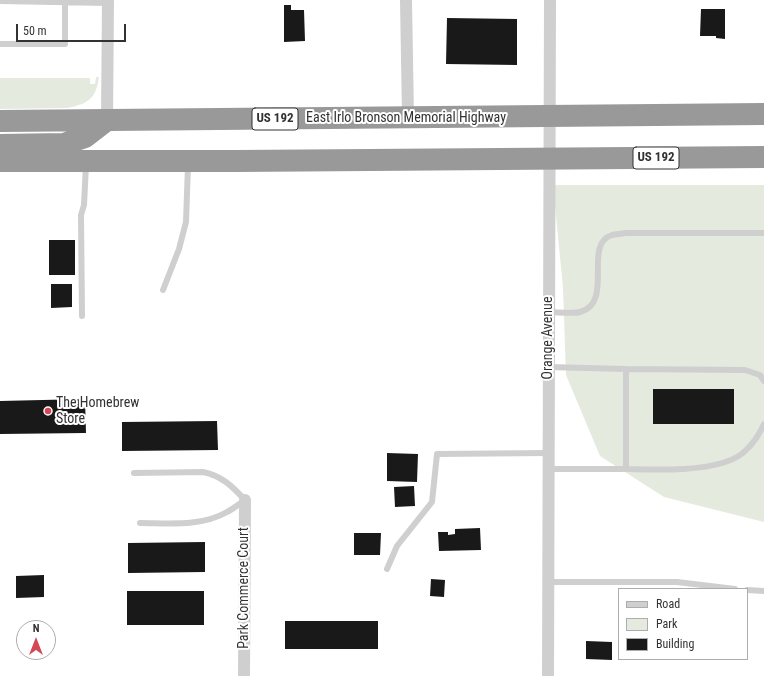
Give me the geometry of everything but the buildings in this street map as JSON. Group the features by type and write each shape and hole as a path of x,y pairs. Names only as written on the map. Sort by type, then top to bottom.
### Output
{"highway":[{"name":"East Irlo Bronson Memorial Highway","path":"0,121 764,114"},
{"path":"2,159 64,144 85,137 107,120"},
{"name":"US 192","path":"2,159 86,162 764,157"}],"street":[{"path":"406,0 408,117"},
{"name":"Orange Avenue","path":"548,676 550,0"},
{"path":"107,120 108,1"},
{"name":"Park Commerce Court","path":"244,676 245,500"}],"lane":[{"path":"0,1 108,1"},
{"path":"0,44 65,44 65,1"},
{"path":"163,290 179,249 186,222 188,161"},
{"path":"82,316 81,215 84,205 86,162"},
{"path":"549,312 580,312 588,308 594,302 597,293 598,254 602,243 611,235 764,234"},
{"path":"548,367 745,370 760,375 764,381"},
{"path":"626,369 626,469"},
{"path":"548,469 664,470 699,468 728,462 738,457 756,439 764,424"},
{"path":"387,569 397,546 432,502 437,454 548,453"},
{"path":"134,473 203,472 213,474 228,483 245,500 227,513 207,520 186,523 140,523"},
{"path":"548,582 676,582 727,588"},
{"path":"748,590 764,592"}],"green space":[{"path":"96,77 99,77 96,91 90,99 80,105 67,108 0,109 0,78 90,78 90,84 95,84"},
{"path":"553,185 764,185 764,522 664,497 600,456 566,375 563,288"}],"place":[{"name":"The Homebrew Store","path":"48,411"}]}
